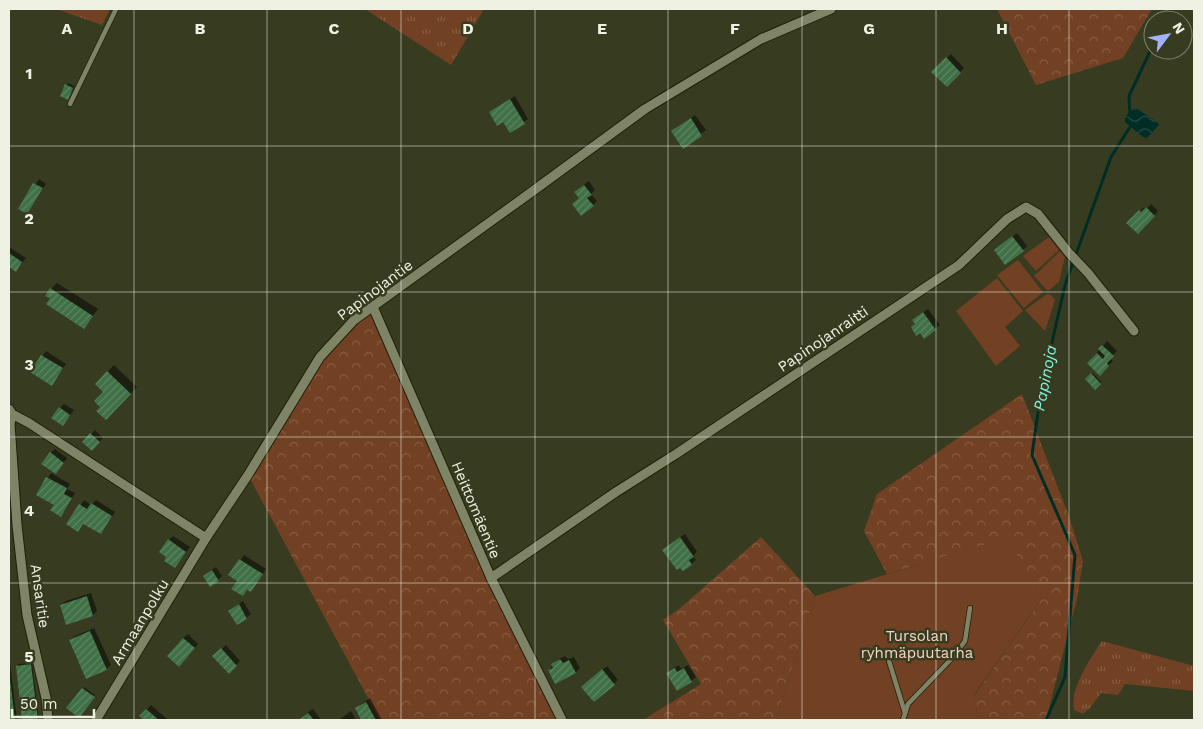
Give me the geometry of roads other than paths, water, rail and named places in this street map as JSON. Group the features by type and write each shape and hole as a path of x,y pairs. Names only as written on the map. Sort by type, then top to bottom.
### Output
{"street":[{"name":"Papinojantie","path":"206,538 248,475 320,357 354,320 645,109 761,39 831,9"},
{"name":"Papinojanraitti","path":"491,578 616,492 959,265 1007,219 1026,207 1038,214 1094,279 1134,331"},
{"name":"Heittomäentie","path":"373,307 491,578 562,720"},
{"path":"10,412 206,538"},
{"name":"Ansaritie","path":"10,412 17,525 27,615 46,698 48,720"},
{"name":"Armaanpolku","path":"96,720 206,538"}],"lane":[{"path":"70,104 116,9"},
{"path":"903,720 908,704 954,656 965,641 970,608"},
{"path":"889,661 905,715"}],"water":[{"path":"1136,108 1159,125 1147,138 1143,137 1125,122 1128,114"}],"waterway":[{"name":"Papinoja","path":"1130,116 1129,96 1146,60"},
{"name":"Papinoja","path":"1046,720 1065,677 1075,555 1032,455 1041,391 1065,285 1111,157 1132,126"}],"park label":[{"name":"Tursolan ryhmäpuutarha","path":"917,644"}]}
